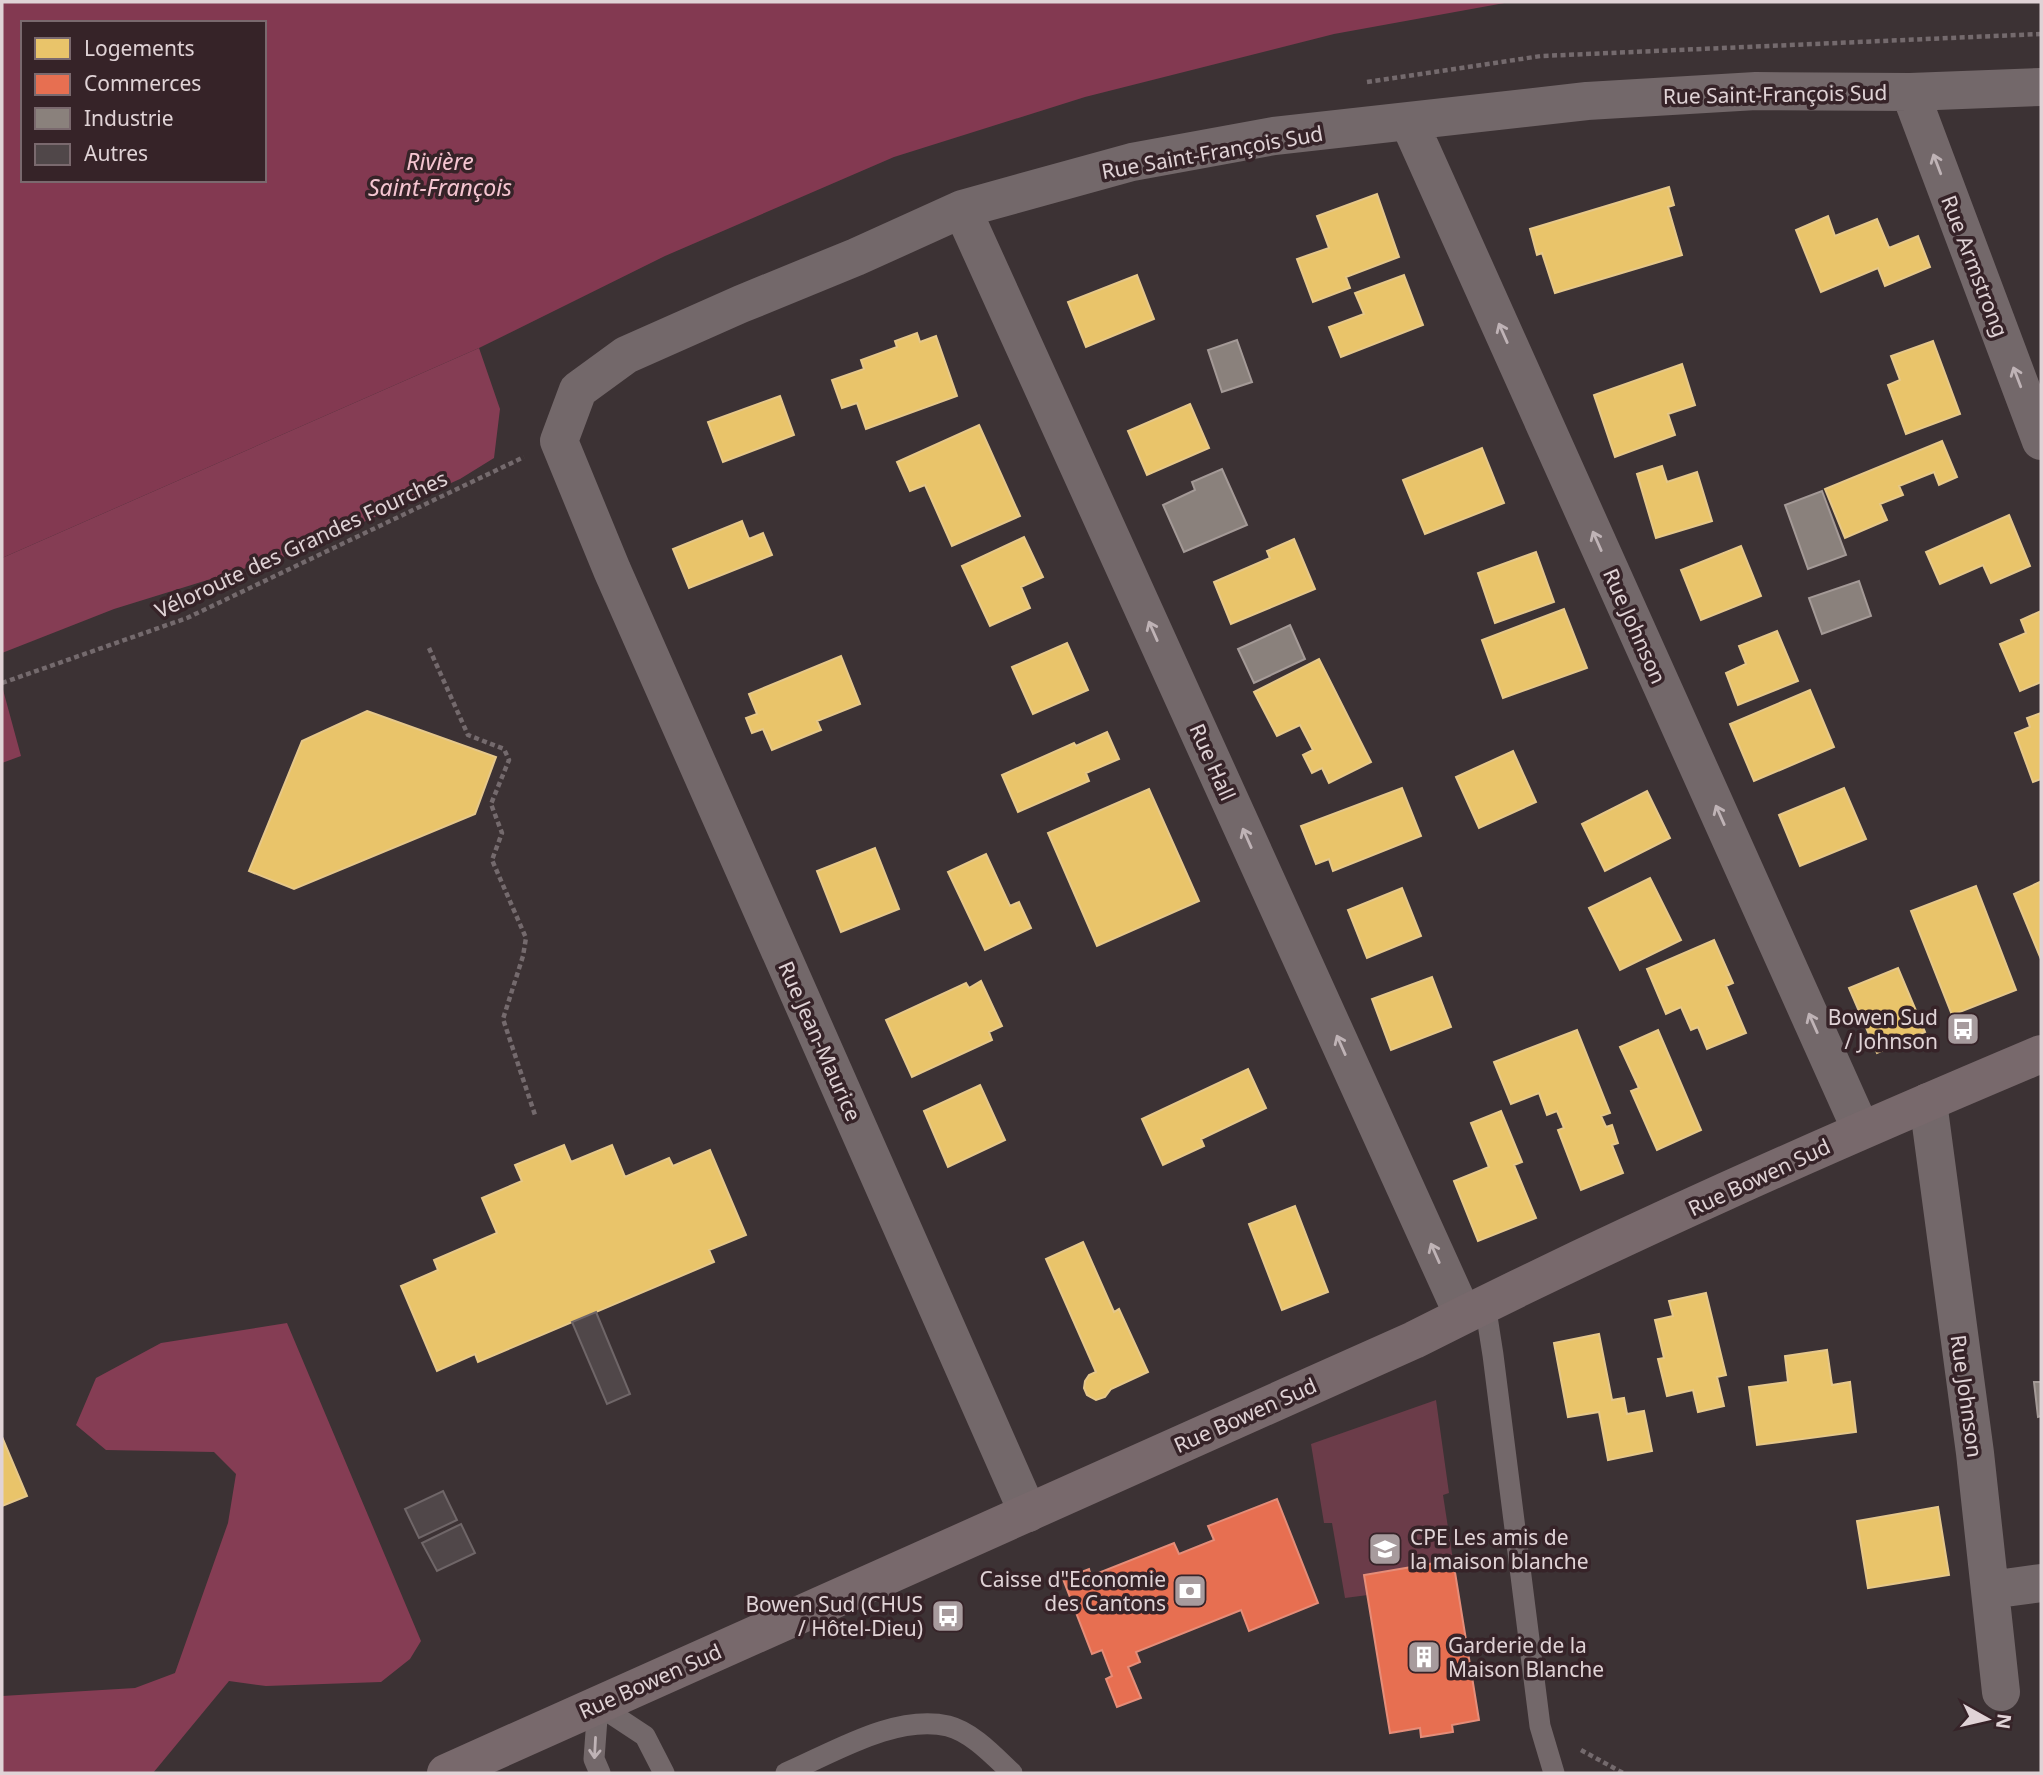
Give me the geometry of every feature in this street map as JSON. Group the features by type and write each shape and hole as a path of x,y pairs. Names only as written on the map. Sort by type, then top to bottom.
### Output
{"street":[{"name":"Rue Saint-François Sud","path":"612,570 559,441 579,390 626,355 962,209 1132,162 1274,136 1613,99 1755,91 1910,92 2041,87"},
{"name":"Rue Armstrong","path":"1910,92 2041,441"},
{"name":"Rue Johnson","path":"1409,122 1861,1130"},
{"name":"Rue Hall","path":"962,209 1474,1310"},
{"name":"Rue Jean-Maurice","path":"612,570 1028,1513"},
{"name":"Rue Bowen Sud","path":"446,1773 1414,1340 1861,1130 2041,1054"},
{"name":"Rue Johnson","path":"1928,1102 1975,1453 2001,1692"},
{"path":"1990,1590 2041,1583"}],"lane":[{"path":"1474,1310 1493,1355 1539,1726 1538,1773"},
{"path":"600,1773 594,1759 598,1705 645,1736 664,1773"},
{"path":"786,1773 887,1729 919,1723 949,1726 970,1737 1012,1773"},
{"path":"1539,1726 1554,1773"}],"path":[{"name":"Véloroute des Grandes Fourches","path":"2,683 187,618 532,453"},
{"path":"429,648 468,735 504,749 509,760 491,804 502,833 492,860 526,938 503,1019 535,1115"}],"shaded area":[{"path":"479,348 500,409 494,458 460,479 292,554 114,609 2,653 2,558"},
{"path":"2,686 21,756 2,763"},
{"path":"287,1323 421,1641 410,1659 381,1682 266,1686 229,1681 153,1773 2,1773 2,1696 135,1688 175,1673 228,1523 236,1474 214,1452 106,1450 76,1425 96,1378 161,1343"},
{"path":"1436,1400 1449,1493 1443,1495 1453,1560 1365,1575 1368,1595 1345,1598 1332,1523 1324,1523 1311,1444"}],"water":[{"name":"Rivière Saint-François","path":"2,2 1510,2 1334,34 1085,97 894,157 665,256 479,348 2,558"}],"building: Logements":[{"path":"1669,187 1674,205 1668,207 1682,255 1555,293 1542,253 1537,255 1530,229"},
{"path":"1377,194 1399,257 1346,277 1350,288 1313,302 1297,259 1329,248 1317,216"},
{"path":"1828,216 1835,236 1877,219 1889,248 1918,236 1930,267 1885,286 1878,268 1821,292 1796,230"},
{"path":"1137,275 1154,319 1086,347 1068,302"},
{"path":"1404,275 1423,325 1341,357 1329,327 1364,314 1355,293"},
{"path":"917,333 920,342 936,336 957,396 866,429 857,403 842,408 832,380 864,369 861,360 897,347 895,341"},
{"path":"1933,341 1960,414 1906,434 1888,385 1900,380 1891,356"},
{"path":"1682,364 1695,405 1668,414 1675,435 1615,457 1594,395"},
{"path":"780,396 794,435 723,462 708,422"},
{"path":"1190,404 1209,448 1147,475 1128,431"},
{"path":"979,425 1020,516 952,546 925,485 910,491 897,462"},
{"path":"1942,441 1957,477 1939,485 1934,472 1899,486 1903,495 1880,504 1887,520 1845,538 1825,489"},
{"path":"1482,448 1504,503 1425,534 1403,480"},
{"path":"1662,466 1667,482 1697,472 1712,521 1656,538 1637,474"},
{"path":"2009,515 2030,566 1991,583 1983,565 1940,584 1926,552"},
{"path":"742,521 749,539 763,533 772,555 689,588 673,549"},
{"path":"1024,537 1043,577 1021,587 1030,608 990,626 962,566"},
{"path":"1294,539 1315,589 1231,624 1214,582 1270,558 1267,551"},
{"path":"1741,546 1761,596 1701,620 1681,570"},
{"path":"1536,552 1554,602 1495,623 1478,573"},
{"path":"1564,609 1587,668 1503,698 1482,640"},
{"path":"2041,611 2041,682 2020,691 2000,644 2026,633 2021,620"},
{"path":"1777,631 1798,681 1738,705 1726,673 1746,664 1739,646"},
{"path":"1067,643 1088,690 1033,714 1012,667"},
{"path":"841,656 860,704 817,721 821,730 772,750 763,729 752,733 746,718 757,714 749,694"},
{"path":"1319,659 1371,762 1329,783 1322,768 1312,773 1303,755 1313,750 1300,725 1277,736 1254,692"},
{"path":"1810,690 1834,747 1754,781 1730,724"},
{"path":"367,711 496,757 475,814 294,889 249,871 302,741"},
{"path":"2041,713 2041,779 2033,782 2015,733 2030,727 2027,718"},
{"path":"1107,732 1119,759 1086,773 1089,781 1018,812 1002,775 1074,743 1076,746"},
{"path":"1513,751 1536,802 1479,828 1456,777"},
{"path":"1402,788 1421,836 1333,871 1329,859 1316,864 1301,826"},
{"path":"1844,788 1866,839 1800,866 1779,815"},
{"path":"1149,789 1199,901 1097,946 1048,833"},
{"path":"1647,791 1670,838 1605,871 1582,824"},
{"path":"875,848 899,909 841,932 817,871"},
{"path":"986,854 1010,906 1019,902 1031,928 985,950 948,872"},
{"path":"1650,878 1681,940 1620,970 1589,908"},
{"path":"2040,882 2041,885 2041,959 2014,894"},
{"path":"1976,886 2016,990 1952,1015 1911,911"},
{"path":"1402,888 1421,936 1367,958 1348,910"},
{"path":"1714,940 1733,983 1726,986 1746,1033 1707,1049 1698,1027 1691,1030 1681,1007 1666,1014 1647,969"},
{"path":"1898,968 1925,1032 1877,1053 1849,988"},
{"path":"1432,977 1451,1027 1391,1050 1372,999"},
{"path":"981,981 1002,1026 989,1032 992,1040 912,1077 886,1020 966,983 969,988"},
{"path":"1577,1030 1610,1113 1601,1116 1606,1127 1612,1125 1618,1143 1612,1145 1623,1173 1581,1190 1558,1130 1564,1128 1557,1111 1547,1115 1539,1093 1511,1104 1494,1062"},
{"path":"1658,1030 1701,1130 1657,1150 1631,1091 1639,1088 1620,1047"},
{"path":"1248,1069 1266,1108 1201,1139 1204,1146 1163,1165 1142,1119"},
{"path":"980,1085 1005,1140 948,1167 924,1111"},
{"path":"1501,1111 1522,1162 1514,1165 1536,1218 1478,1241 1454,1181 1489,1167 1471,1123"},
{"path":"564,1145 571,1162 612,1145 625,1177 669,1158 673,1166 710,1150 746,1235 709,1250 714,1262 478,1362 475,1354 437,1371 401,1286 438,1270 434,1260 497,1233 482,1198 522,1181 515,1165"},
{"path":"1295,1206 1328,1292 1282,1310 1249,1224"},
{"path":"1083,1242 1114,1312 1119,1309 1148,1372 1111,1389 1105,1397 1096,1400 1087,1395 1084,1388 1089,1375 1096,1372 1046,1259"},
{"path":"1706,1293 1726,1375 1717,1377 1724,1406 1698,1412 1693,1390 1667,1396 1658,1359 1664,1358 1655,1320 1673,1316 1669,1301"},
{"path":"1599,1334 1612,1400 1624,1398 1627,1414 1644,1411 1652,1451 1608,1460 1599,1412 1568,1417 1554,1343"},
{"path":"1827,1350 1832,1385 1850,1382 1856,1432 1757,1445 1749,1387 1788,1382 1785,1356"},
{"path":"2,1437 27,1496 2,1506"},
{"path":"1938,1507 1949,1575 1868,1588 1857,1521"}],"building: Commerces":[{"name":"Caisse d\"Economie des Cantons","path":"1277,1499 1318,1603 1249,1631 1241,1610 1136,1652 1140,1662 1128,1667 1141,1698 1117,1707 1106,1679 1112,1676 1102,1650 1092,1654 1063,1579 1089,1569 1091,1576 1174,1543 1179,1554 1214,1540 1208,1526"},
{"name":"Garderie de la Maison Blanche","path":"1453,1560 1479,1720 1452,1725 1453,1732 1421,1737 1420,1728 1390,1733 1364,1575"}],"building: Industrie":[{"path":"1237,340 1252,382 1222,392 1208,350"},
{"path":"1222,469 1247,525 1184,552 1163,505 1195,490 1192,482"},
{"path":"1822,491 1846,555 1808,569 1785,505"},
{"path":"1859,581 1871,616 1822,634 1809,598"},
{"path":"1290,625 1305,659 1254,683 1238,649"},
{"path":"2034,1382 2041,1382 2041,1416 2038,1417"}],"building: Autres":[{"path":"596,1312 630,1394 607,1404 572,1322"},
{"path":"443,1491 457,1520 419,1538 405,1509"},
{"path":"461,1524 475,1553 437,1571 422,1543"}],"place":[{"name":"Bowen Sud / Johnson","path":"1963,1029"},
{"name":"CPE Les amis de la maison blanche","path":"1385,1549"},
{"name":"Caisse d\"Economie des Cantons","path":"1190,1591"},
{"name":"Bowen Sud (CHUS / Hôtel-Dieu)","path":"948,1616"},
{"name":"Garderie de la Maison Blanche","path":"1424,1657"}]}
